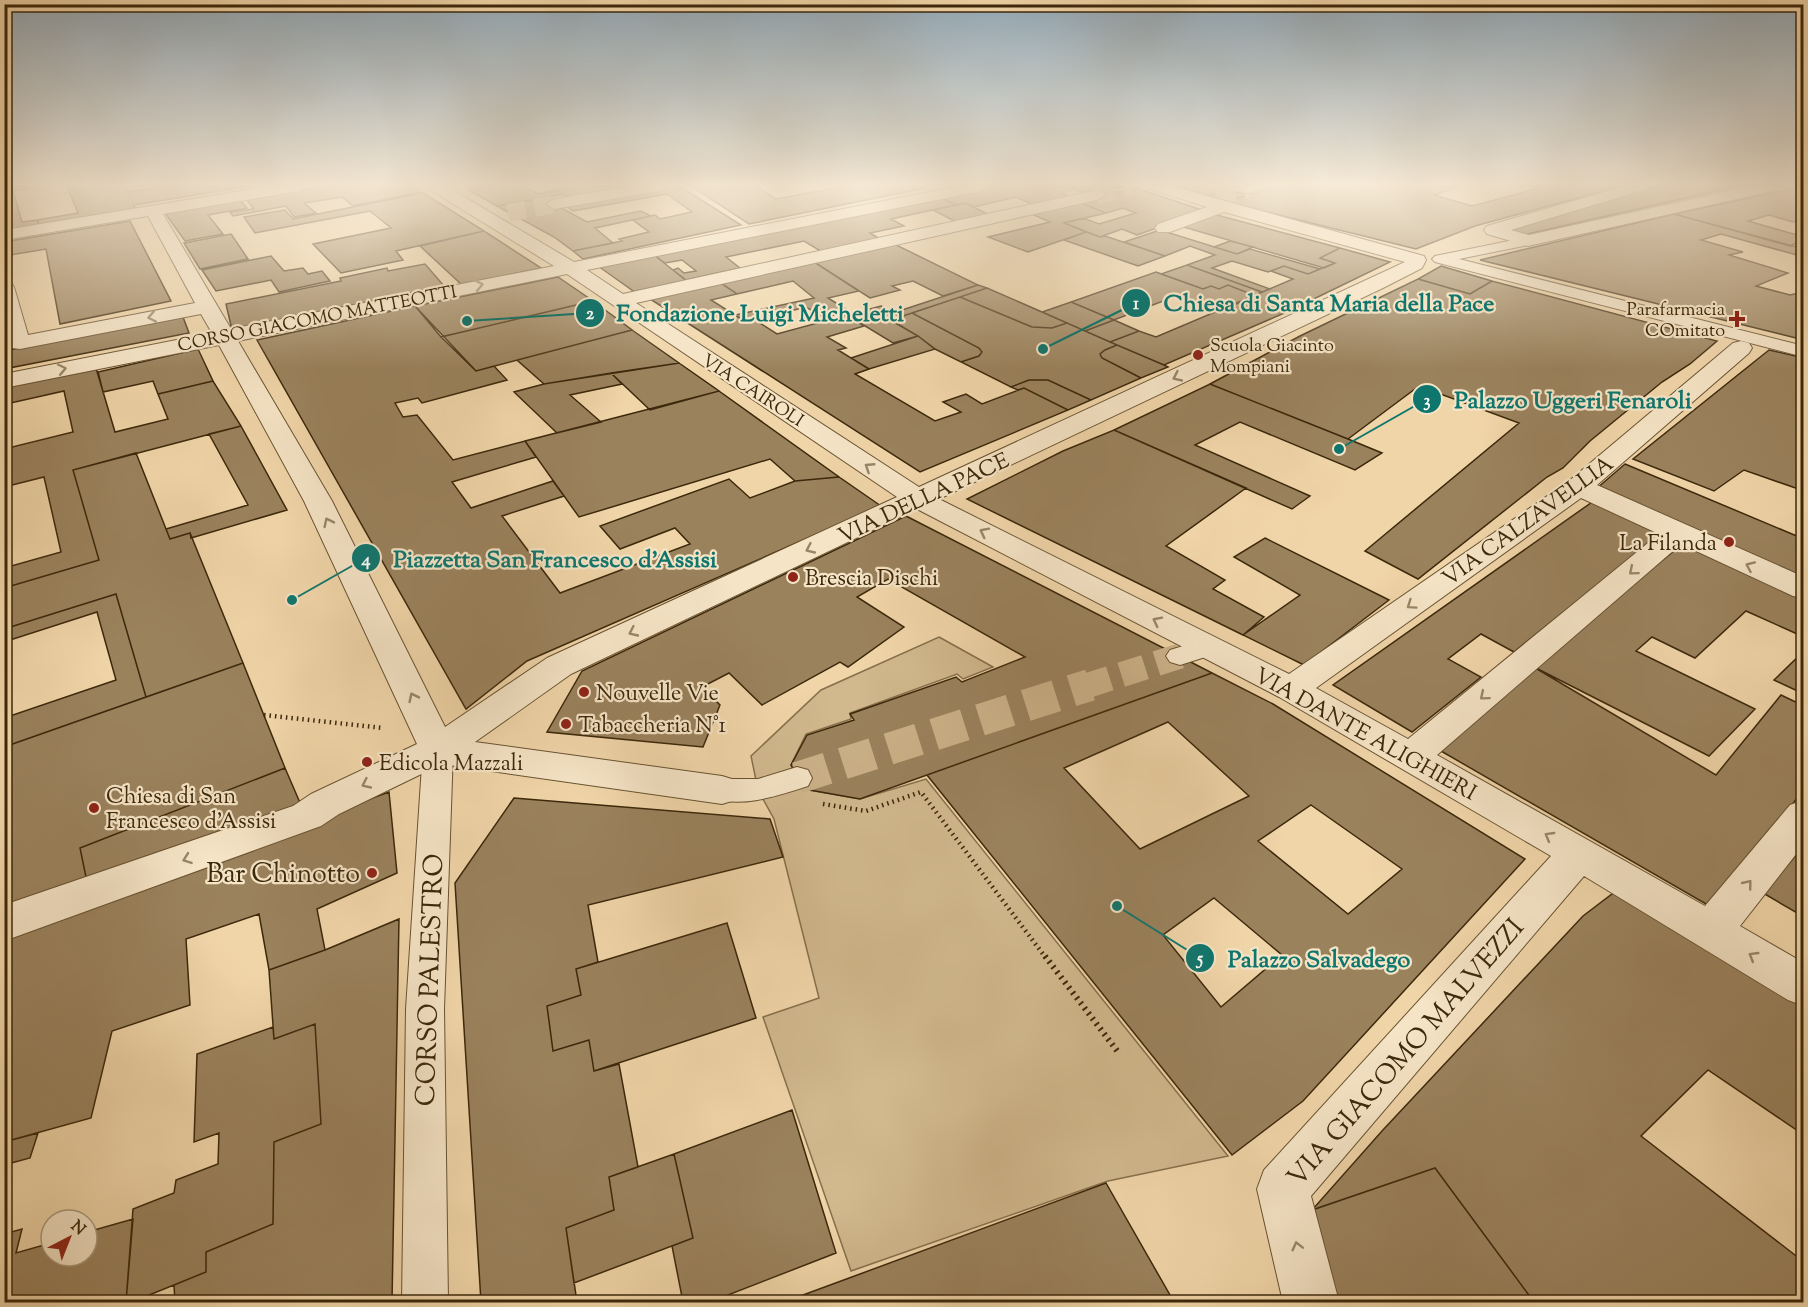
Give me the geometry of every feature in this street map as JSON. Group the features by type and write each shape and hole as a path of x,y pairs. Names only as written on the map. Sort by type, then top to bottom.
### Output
{"street":[{"path":"175,247 318,501 438,750 722,790 758,790 790,780"},
{"name":"VIA CAIROLI","path":"536,247 918,499"},
{"name":"CORSO GIACOMO MATTEOTTI","path":"4,381 671,247"},
{"path":"617,301 862,247"},
{"path":"1375,247 1747,343 1803,352"},
{"path":"1428,260 1496,247"},
{"name":"VIA DELLA PACE","path":"4,924 308,816 325,804 438,750 560,666 1415,264 1428,260"},
{"path":"4,287 20,343 209,306"},
{"name":"VIA CALZAVELLIA","path":"1291,689 1579,486 1747,343"},
{"path":"1579,486 1803,589"},
{"name":"VIA DANTE ALIGHIERI","path":"918,499 1194,652 1291,689 1711,930 1803,986"},
{"path":"1411,757 1677,533"},
{"name":"CORSO PALESTRO","path":"425,1302 425,1010 438,750"},
{"path":"1711,930 1803,815"},
{"name":"VIA GIACOMO MALVEZZI","path":"1311,1302 1283,1189 1578,853"}],"path":[{"path":"264,715 374,728"},
{"path":"790,780 796,800 866,811 921,792 1118,1053"}],"shaded area":[{"path":"939,637 993,667 963,679 957,674 850,713 851,719 806,734 791,765 804,789 860,799 926,779 1228,1156 1108,1181 851,1271 763,1017 819,998 774,819 758,790 751,756 821,690"}],"building":[{"path":"4,247 143,247 171,301 60,324 46,249 4,256"},
{"path":"186,247 240,247 248,259 200,269"},
{"path":"316,247 414,247 396,251 403,260 341,273"},
{"path":"421,247 509,247 541,268 462,285"},
{"path":"568,247 593,247 573,251"},
{"path":"593,247 639,247 583,259 573,251"},
{"path":"693,247 775,247 726,257 740,268 686,280 673,270 678,268 684,273 696,271 682,260 665,263 654,255"},
{"path":"814,247 844,247 822,252"},
{"path":"868,247 900,247 978,285 943,296 913,281 892,286 900,290 870,298 811,260"},
{"path":"1015,247 1043,247 1028,252"},
{"path":"1084,247 1138,247 1165,256 1138,266"},
{"path":"1139,247 1188,247 1165,256"},
{"path":"1193,247 1215,247 1237,254 1250,249 1320,269 1308,274 1284,266 1268,272 1232,261 1212,268 1270,289 1262,292 1187,265 1215,255"},
{"path":"1214,247 1253,247 1253,247 1237,254"},
{"path":"1252,247 1340,248 1320,258 1335,263 1324,268"},
{"path":"1535,247 1725,247 1743,252 1729,255 1788,273 1756,286 1790,295 1804,292 1804,340 1480,260"},
{"path":"1768,247 1804,249 1804,257"},
{"path":"1340,248 1390,262 1289,311 1164,365 1110,342 1139,331 1156,337 1293,279 1271,271 1284,266 1308,274 1335,263 1320,258"},
{"path":"654,255 688,282 636,293 598,266"},
{"path":"271,256 284,271 303,268 308,274 322,271 330,281 279,292 271,280 216,291 202,270"},
{"path":"811,260 859,291 828,298 849,311 824,318 806,307 746,322 735,315 814,298 793,281 737,294 718,281"},
{"path":"425,264 444,286 232,330 226,304 341,281 340,278 387,268 388,271"},
{"path":"1187,265 1262,292 1256,296 1228,285 1219,289 1211,286 1203,289 1161,274"},
{"path":"1441,266 1492,281 1470,294 1418,279"},
{"path":"1156,272 1203,289 1211,286 1219,289 1228,285 1256,296 1216,312 1176,296 1114,320 1071,302"},
{"path":"558,277 593,301 441,337 415,306"},
{"path":"1418,279 1470,294 1492,281 1717,341 1690,364 1662,382 1590,441 1563,468 1547,477 1418,579 1365,551 1519,423 1419,386 1348,439 1210,384 1300,336"},
{"path":"718,281 737,294 711,300 746,322 755,320 777,334 847,315 864,326 827,337 846,348 838,350 869,369 855,374 935,421 961,412 943,402 966,394 982,404 1024,388 1068,410 920,472 647,297"},
{"path":"978,285 987,288 900,317 893,313"},
{"path":"987,288 1067,323 1052,328 1032,327 960,297"},
{"path":"960,297 1032,327 1052,328 1067,323 1117,345 1100,354 1102,358 1141,378 1091,400 1048,380 1029,380 1011,387 961,362 979,356 982,352 979,348 912,313"},
{"path":"593,301 632,330 476,371 441,337"},
{"path":"1071,302 1114,320 1085,331 1042,312"},
{"path":"415,306 476,371 494,366 507,380 422,403 418,398 395,403 403,417 417,415 453,460 525,441 536,457 452,482 471,508 553,481 564,496 502,516 560,593 690,544 675,528 620,549 600,526 729,479 750,498 795,481 839,477 881,506 527,661 466,709 257,340"},
{"path":"881,306 893,313 883,316 918,336 893,343 847,315"},
{"path":"912,313 979,348 982,352 979,356 961,362 935,349 891,320"},
{"path":"183,317 189,333 4,369 4,351"},
{"path":"1114,320 1139,331 1110,342 1085,331"},
{"path":"632,330 679,363 544,384 517,360"},
{"path":"918,336 935,349 869,369 851,358"},
{"path":"1117,345 1168,367 1141,378 1102,358 1100,354"},
{"path":"198,349 213,381 158,394 153,381 103,392 98,372"},
{"path":"1769,350 1804,358 1804,491 1744,470 1714,491 1633,459"},
{"path":"679,363 719,391 650,410 611,373"},
{"path":"96,368 115,432 168,419 158,394 213,381 241,426 73,470 99,560 4,588 4,568 61,552 44,477 4,487 4,449 73,432 64,391 6,404 7,407 4,407 4,387"},
{"path":"611,373 622,384 570,395 601,422 557,433 514,392 544,384"},
{"path":"1029,380 1048,380 1091,400 1068,410 1024,388 1018,390 1011,387"},
{"path":"1210,384 1382,453 1355,470 1240,422 1195,445 1310,496 1292,509 1114,430"},
{"path":"719,391 839,477 795,481 770,459 579,517 525,441"},
{"path":"241,426 287,510 191,538 190,533 170,539 166,529 248,505 209,434"},
{"path":"1114,430 1246,488 1166,546 1225,580 1213,589 1264,617 1243,635 967,499 1063,451"},
{"path":"136,453 170,539 190,533 243,663 146,697 116,594 4,629 4,588 99,560 73,470"},
{"path":"1625,464 1804,539 1804,585 1596,489"},
{"path":"1595,500 1665,530 1514,652 1481,634 1448,659 1481,677 1412,732 1333,685"},
{"path":"906,516 1212,673 860,799 804,789 791,765 807,735 854,720 850,714 956,677 962,682 1025,657 888,579 857,597 904,627 848,667 840,662 762,705 729,673 702,687 720,705 703,747 547,732 582,671"},
{"path":"1265,538 1389,600 1304,665 1243,635 1300,595 1234,557"},
{"path":"1685,542 1804,594 1804,637 1746,611 1695,658 1652,637 1636,651 1755,709 1709,756 1532,666"},
{"path":"116,594 146,697 4,747 4,718 116,680 97,612 4,642 4,629"},
{"path":"1804,651 1804,694 1774,680"},
{"name":"Chiesa di San Francesco d'Assisi","path":"243,663 285,768 80,848 87,882 4,907 4,747"},
{"path":"1532,666 1716,775 1781,695 1804,706 1804,789 1713,908 1441,751"},
{"path":"1212,673 1273,704 1525,859 1303,1101 1232,1155 927,775","holes":["1168,722 1249,796 1140,849 1064,768","1311,805 1402,869 1348,914 1258,841","1214,898 1282,955 1221,1007 1163,935"]},
{"path":"285,768 304,812 87,882 80,848"},
{"path":"389,792 397,873 317,909 325,950 269,970 259,914 186,939 190,1005 112,1031 91,1118 4,1142 4,1035 6,1029 4,1029 4,932"},
{"path":"514,798 770,819 783,857 588,905 598,962 576,969 581,995 547,1006 553,1051 589,1040 594,1071 619,1064 638,1167 609,1177 614,1210 566,1228 577,1302 481,1302 455,883"},
{"path":"1804,846 1804,917 1763,893"},
{"path":"1616,891 1804,1003 1804,1135 1708,1070 1641,1136 1804,1262 1804,1302 1534,1302 1435,1168 1312,1210 1382,1131 1583,916"},
{"path":"399,919 392,1302 175,1302 174,1285 206,1272 206,1252 273,1224 274,1142 321,1124 315,1024 274,1039 269,970 325,950"},
{"path":"727,923 756,1018 594,1071 589,1040 553,1051 547,1006 581,995 576,969"},
{"path":"315,1024 321,1124 274,1142 273,1224 206,1252 206,1272 132,1302 126,1302 133,1209 174,1193 176,1180 218,1164 219,1133 194,1142 197,1054 273,1027 274,1039"},
{"path":"792,1110 836,1253 710,1302 683,1302 672,1246 693,1238 674,1154"},
{"path":"38,1133 30,1158 4,1165 4,1142"},
{"path":"674,1154 693,1238 574,1283 566,1228 614,1210 609,1177"},
{"path":"1435,1168 1534,1302 1337,1302 1312,1210"},
{"path":"1106,1183 1174,1302 784,1302 860,1274"},
{"path":"133,1219 126,1302 4,1302 4,1234 22,1229 16,1253 39,1246 39,1268 99,1268 99,1229"}],"tunnel":[{"path":"1086,686 1180,656"},
{"path":"797,778 1090,685"}],"place":[{"name":"Parafarmacia COmitato","path":"1737,319"},
{"name":"Fondazione Luigi Micheletti","path":"467,321"},
{"name":"Chiesa di Santa Maria della Pace","path":"1043,349"},
{"name":"Scuola Giacinto Mompiani","path":"1198,355"},
{"name":"Palazzo Uggeri Fenaroli","path":"1339,449"},
{"name":"La Filanda","path":"1729,542"},
{"name":"Brescia Dischi","path":"793,577"},
{"name":"Piazzetta San Francesco d'Assisi","path":"292,600"},
{"name":"Nouvelle Vie","path":"584,692"},
{"name":"Tabaccheria N°1","path":"566,724"},
{"name":"Edicola Mazzali","path":"367,762"},
{"name":"Chiesa di San Francesco d'Assisi","path":"94,808"},
{"name":"Bar Chinotto","path":"372,873"},
{"name":"Palazzo Salvadego","path":"1117,906"}]}
